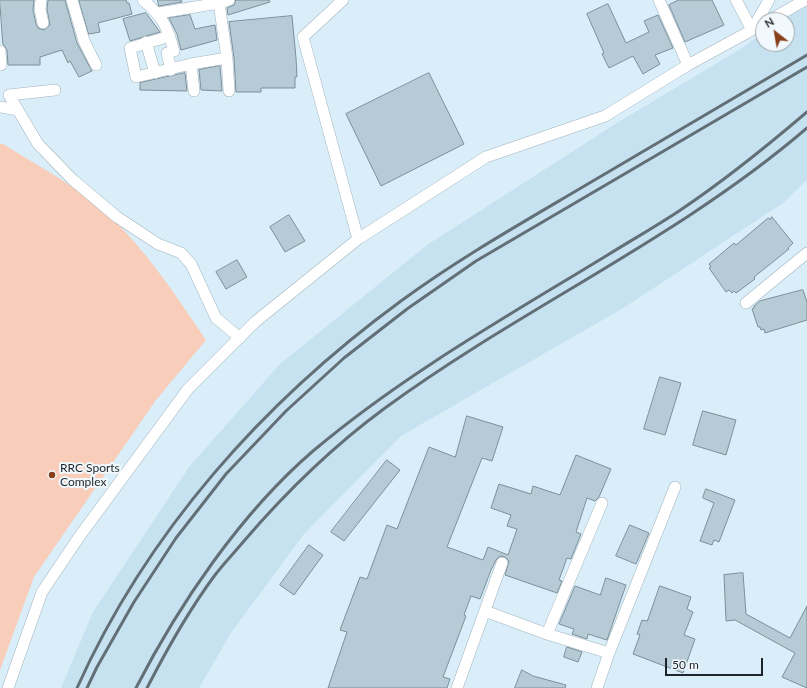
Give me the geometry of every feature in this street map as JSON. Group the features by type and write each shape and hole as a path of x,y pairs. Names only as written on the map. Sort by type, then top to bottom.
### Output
{"street":[{"path":"41,0 40,9 43,23"},
{"path":"72,0 84,41 96,65"},
{"path":"143,0 159,13 170,36 174,51 150,58"},
{"path":"343,0 303,37 358,239"},
{"path":"659,0 688,65"},
{"path":"736,0 752,30"},
{"path":"752,30 769,0"},
{"path":"784,12 805,0"},
{"path":"159,13 224,2 229,91"},
{"path":"8,688 42,592 79,538 188,389 255,322 358,239 486,157 605,116 688,65 755,28"},
{"path":"170,36 130,48 135,76 138,78 191,64 227,58"},
{"path":"146,42 155,73"},
{"path":"0,51 1,66"},
{"path":"167,53 171,70"},
{"path":"191,64 194,91"},
{"path":"55,90 9,95 38,144 72,180 117,217 158,244 181,253 191,264 216,318 240,338"},
{"path":"0,107 18,110"},
{"path":"746,303 807,253"},
{"path":"597,688 609,653 675,487"},
{"path":"547,634 602,503"},
{"path":"457,688 502,563"},
{"path":"485,611 547,634 609,653"}],"shaded area":[{"path":"807,2 807,180 783,203 625,307 401,436 304,534 231,633 199,688 61,688 93,612 189,467 280,364 427,245 620,121 739,50 755,39 755,52 795,52 795,12 793,12"},
{"name":"RRC Sports Complex","path":"0,144 3,144 46,170 88,198 106,213 153,264 206,340 156,400 34,577 0,670"}],"building":[{"path":"0,0 34,0 33,10 36,24 38,28 44,30 50,25 47,9 48,0 65,0 77,43 92,71 79,77 70,61 68,63 62,50 40,57 40,65 8,65 7,50 3,44"},
{"path":"79,0 126,0 127,3 129,3 132,14 98,23 100,32 89,34"},
{"path":"158,0 181,0 182,2 159,6"},
{"path":"236,0 269,0 270,2 228,15 227,8 234,5"},
{"path":"679,0 712,0 724,25 685,42 669,5"},
{"path":"608,4 626,43 649,32 644,21 658,15 673,48 655,55 660,64 643,74 633,56 609,68 602,54 604,53 587,14"},
{"path":"146,13 160,32 130,41 123,19"},
{"path":"190,15 195,29 215,25 217,40 181,50 177,34 169,18"},
{"path":"292,16 297,77 295,77 295,88 261,88 261,92 236,92 234,58 229,22"},
{"path":"220,66 222,91 201,90 199,70"},
{"path":"185,73 187,91 140,90 140,83"},
{"path":"429,73 464,144 381,186 346,114"},
{"path":"289,215 305,241 285,252 270,227"},
{"path":"772,217 793,243 788,248 789,249 754,277 755,279 736,293 734,291 732,293 729,290 726,292 709,268 711,267 709,264 734,243 736,245 768,218 770,219"},
{"path":"237,260 247,277 226,289 216,272"},
{"path":"803,290 807,302 807,320 765,333 764,329 761,330 760,327 758,327 752,309 760,301"},
{"path":"660,377 681,383 665,435 644,429"},
{"path":"703,411 736,420 726,455 693,445"},
{"path":"467,416 503,427 492,461 482,458 447,547 483,560 488,547 508,555 517,529 507,526 511,515 491,508 499,484 531,494 533,486 560,495 576,455 611,469 599,497 595,501 587,498 576,532 581,534 571,559 567,558 559,580 562,581 557,593 505,575 509,561 505,557 500,556 496,560 491,570 480,599 471,596 464,615 466,616 443,677 450,679 447,688 328,688 347,632 340,630 360,577 367,579 387,525 397,529 429,447 455,457"},
{"path":"387,460 400,470 344,541 331,532"},
{"path":"706,489 735,500 719,542 714,540 712,545 700,541 714,503 703,498"},
{"path":"630,525 649,533 636,564 616,556"},
{"path":"309,545 323,555 294,595 280,585"},
{"path":"743,573 746,614 790,638 807,606 807,688 782,677 795,653 735,620 726,621 724,575"},
{"path":"606,578 626,585 607,640 588,634 587,639 572,634 574,629 559,624 575,586 600,595"},
{"path":"660,586 691,597 687,609 693,612 684,635 695,639 683,673 633,654 640,635 637,634 642,620 647,621"},
{"path":"567,647 582,652 578,662 564,657"},
{"path":"522,670 533,676 566,685 565,688 515,688"}],"railway":[{"path":"77,688 105,631 138,576 174,524 214,474 256,427 302,382 350,340 401,301 467,256 807,55"},
{"path":"87,688 97,667 134,602 176,538 226,474 286,411 344,358 407,309 476,261 807,67"},
{"path":"136,688 172,624 214,561 261,502 313,451 347,423 419,372 493,324 661,223 696,200 807,112"},
{"path":"147,688 170,644 205,588 218,571 276,505 328,454 365,423 437,372 706,205 757,168 807,128"}],"place":[{"name":"RRC Sports Complex","path":"52,475"}]}
